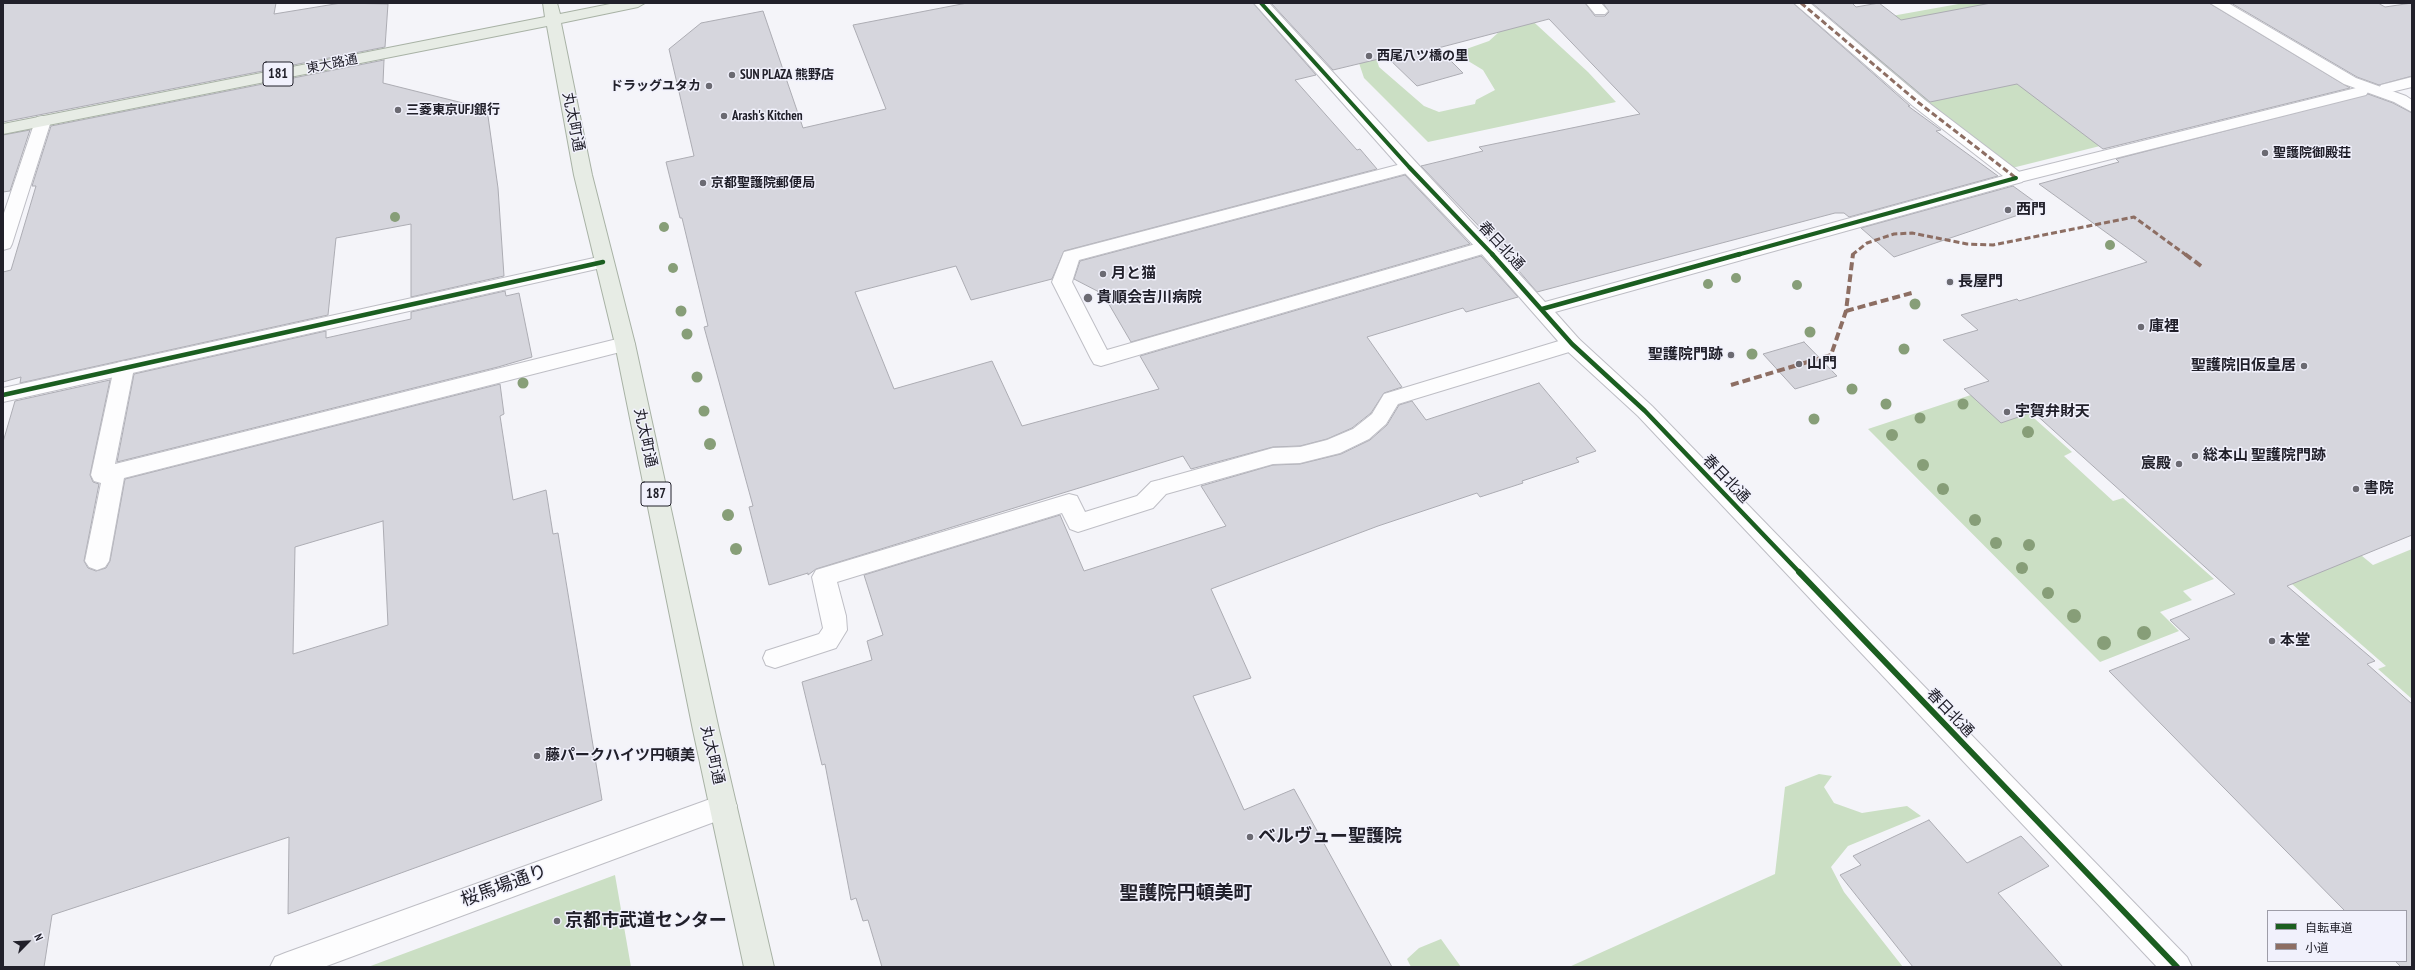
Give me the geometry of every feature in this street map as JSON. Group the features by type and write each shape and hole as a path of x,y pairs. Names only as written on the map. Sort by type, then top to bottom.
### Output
{"main road":[{"name":"東大路通","path":"3,129 552,12 638,3"},
{"name":"丸太町通","path":"552,12 602,262 625,344 759,967"}],"street":[{"name":"春日北通","path":"1261,3 1409,167 1486,247 1572,344 1645,411 2178,967"},
{"path":"1801,3 1919,103 2016,178"},
{"path":"2217,3 2350,81 2412,107"},
{"path":"1542,309 2016,178 2412,82"},
{"path":"3,244 43,121"},
{"path":"1409,167 1071,256 1062,282 1101,359 1486,247"},
{"path":"3,396 602,262"},
{"path":"124,368 102,475 625,344"},
{"path":"774,658 827,641 835,630 834,616 824,577 1069,502 1078,523 1145,502 1158,488 1273,456 1300,455 1332,447 1361,434 1379,419 1391,399 1572,344"},
{"path":"97,561 114,472"},
{"name":"桜馬場通り","path":"285,967 724,806"}],"green space":[{"path":"1964,3 2029,3 2204,120 2012,168 1920,96 1836,26"},
{"path":"1525,14 1588,72 1616,102 1428,142 1364,78 1359,63 1374,50 1379,67 1424,106 1439,112 1475,104 1476,100 1495,90 1483,70 1455,53 1489,41 1499,32"},
{"path":"1998,386 2072,452 2064,456 2113,501 2123,498 2214,579 2183,591 2192,600 2160,612 2179,631 2100,662 1868,429"},
{"path":"2306,510 2373,565 2412,549 2412,699 2378,669 2386,666 2277,571"},
{"path":"1819,774 1832,776 1824,787 1834,803 1862,813 1907,806 1921,816 1848,846 1831,867 1844,892 1903,967 1569,967 1775,874 1785,787"},
{"name":"京都市武道センター","path":"615,875 631,967 368,967"},
{"path":"1441,939 1461,967 1411,967 1407,959 1419,948"}],"building":[{"path":"3,3 276,3 274,14 341,3 388,4 385,47 3,122"},
{"path":"967,3 1253,3 1316,75 1295,80 1357,150 1360,149 1377,169 1064,251 1052,279 971,300 956,266 855,292 894,389 992,361 1022,426 1159,389 1140,356 1481,256 1518,297 1466,312 1463,308 1367,337 1402,387 1384,393 1371,413 1352,428 1327,439 1300,446 1273,447 1191,469 1183,456 816,569 808,575 808,573 769,585 749,507 753,506 704,327 708,326 682,218 680,218 666,162 694,156 669,49 701,23 763,11 803,128 886,109 853,25"},
{"path":"1271,3 1585,3 1595,16 1605,16 1609,12 1603,3 1793,3 1910,106 1908,106 1941,130 1936,131 1998,176 1849,217 1844,213 1835,213 1537,292 1494,242 1421,166 1483,151 1479,147 1640,114 1549,19 1438,48 1463,73 1417,86 1387,57 1333,70"},
{"path":"1812,3 1852,3 1856,7 1879,3 1901,20 1991,3 2209,3 2350,88 2103,149 2017,84 1930,102"},
{"path":"2231,3 2378,3 2385,7 2412,3 2412,76 2379,85 2357,77"},
{"path":"384,60 383,83 487,109 498,188 504,276 411,297 411,224 336,238 328,315 20,383 21,377 3,382 3,272 11,270 36,186 32,186 51,126"},
{"path":"2368,94 2393,103 2412,113 2412,535 2287,586 2375,661 2367,664 2412,704 2412,967 2401,967 2396,962 2407,962 2407,910 2344,910 2109,671 2190,639 2170,620 2235,594 2033,412 2001,423 1964,389 1989,381 1943,340 1978,330 1961,315 2017,299 2019,301 2147,262 2039,184 2119,162 2116,159"},
{"path":"30,130 10,191 3,192 3,135"},
{"path":"1405,175 1470,244 1131,342 1103,294 1074,279 1080,261"},
{"path":"2013,186 2042,207 1894,257 1861,228"},
{"path":"505,291 506,296 519,293 532,357 498,367 117,462 134,374 326,331 326,338 411,319 411,312"},
{"name":"山門","path":"1804,342 1837,376 1795,389 1763,354"},
{"path":"110,380 90,475 93,482 99,484 84,561 88,568 96,571 106,568 110,561 125,479 500,384 504,414 500,416 513,500 546,490 553,534 558,533 602,800 288,914 289,837 52,915 44,967 3,967 3,442 15,401","holes":["383,521 388,625 293,654 295,547"]},
{"path":"1539,383 1596,451 1576,458 1579,462 1522,481 1523,483 1480,497 1477,493 1378,526 1211,589 1251,678 1193,696 1244,810 1294,789 1392,967 882,967 868,920 863,921 856,898 851,900 825,764 822,765 802,682 872,660 867,641 883,635 864,575 1060,515 1084,571 1226,526 1201,486 1273,465 1300,464 1341,454 1370,440 1387,425 1399,405 1412,401 1426,420"},
{"path":"1929,820 1967,863 2021,836 2049,866 1998,893 2063,967 1913,967 1840,875 1861,865 1853,856"}],"marked path":[{"path":"1801,3 1919,103 2016,178"},
{"path":"1731,385 1831,355 1846,311 1852,255 1867,243 1894,234 1912,233 1967,244 1993,245 2134,217 2201,266"},
{"path":"1846,311 1915,292"}],"cycle path":[{"path":"1261,3 1409,167 1486,247 1572,344 1645,411 2177,967"},
{"path":"1542,309 2016,178"},
{"path":"3,395 603,262"}],"place":[{"name":"西尾八ツ橋の里","path":"1369,56"},
{"name":"SUN PLAZA 熊野店","path":"732,75"},
{"name":"ドラッグユタカ","path":"709,86"},
{"name":"三菱東京UFJ銀行","path":"398,110"},
{"name":"Arash's Kitchen","path":"724,116"},
{"name":"聖護院御殿荘","path":"2265,153"},
{"name":"京都聖護院郵便局","path":"703,183"},
{"name":"西門","path":"2008,210"},
{"name":"月と猫","path":"1103,274"},
{"name":"長屋門","path":"1950,282"},
{"name":"貴順会吉川病院","path":"1088,298"},
{"name":"庫裡","path":"2141,327"},
{"name":"聖護院門跡","path":"1731,355"},
{"name":"山門","path":"1799,364"},
{"name":"聖護院旧仮皇居","path":"2304,366"},
{"name":"宇賀弁財天","path":"2007,412"},
{"name":"総本山 聖護院門跡","path":"2195,456"},
{"name":"宸殿","path":"2179,464"},
{"name":"書院","path":"2356,489"},
{"name":"本堂","path":"2272,641"},
{"name":"藤パークハイツ円頓美","path":"537,756"},
{"name":"ベルヴュー聖護院","path":"1250,837"},
{"name":"京都市武道センター","path":"557,921"}],"district":[{"name":"聖護院円頓美町","path":"1186,894"}]}
